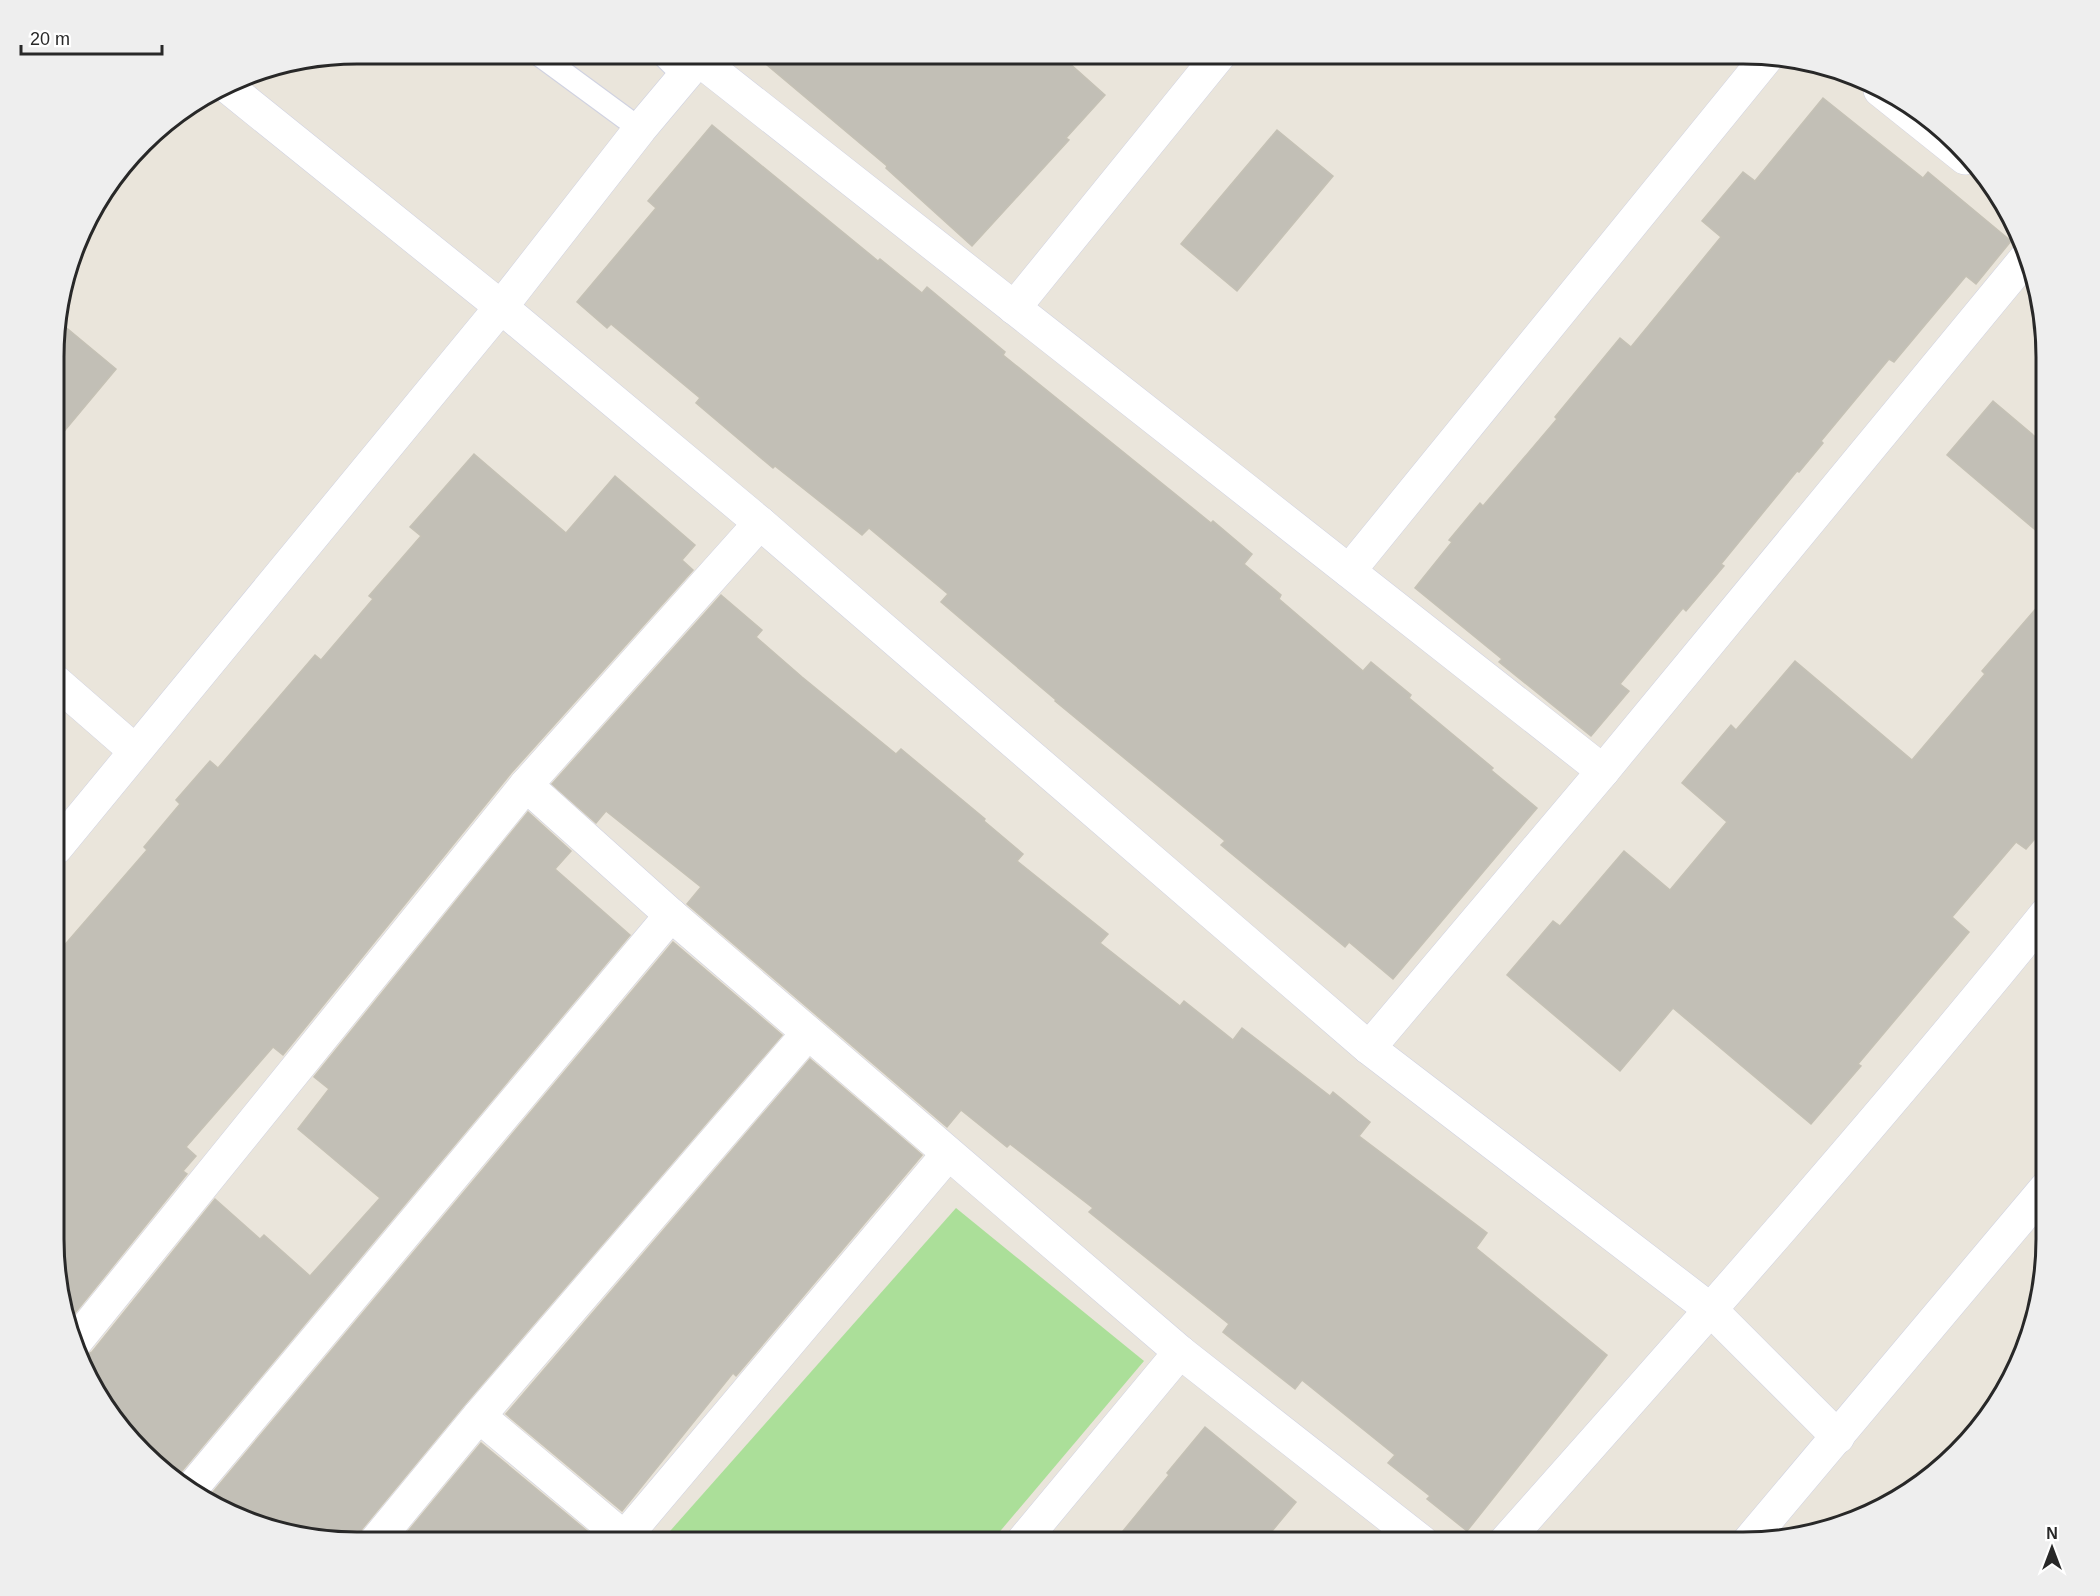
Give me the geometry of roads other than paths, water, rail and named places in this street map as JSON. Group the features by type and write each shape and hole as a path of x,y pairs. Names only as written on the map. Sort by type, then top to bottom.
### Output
{"street":[{"path":"64,838 134,750 501,307 640,129 685,64"},
{"path":"691,64 1014,308 1603,771"},
{"path":"1014,308 1212,64"},
{"path":"1349,571 1761,65"},
{"path":"234,92 501,307 760,523 1369,1048 1711,1310 1838,1437"},
{"path":"1369,1048 1603,771 2020,265"},
{"path":"81,1335 526,786 760,523"},
{"path":"64,689 134,750"},
{"path":"526,786 671,915 1180,1352 1409,1532"},
{"path":"196,1483 671,915"},
{"path":"1514,1532 1711,1310 1978,998 2036,926"},
{"path":"383,1532 479,1416 808,1033"},
{"path":"633,1532 948,1154"},
{"path":"1757,1531 2036,1200"},
{"path":"1030,1532 1180,1352"},
{"path":"479,1416 617,1532"}],"lane":[{"path":"552,64 640,129"}]}
